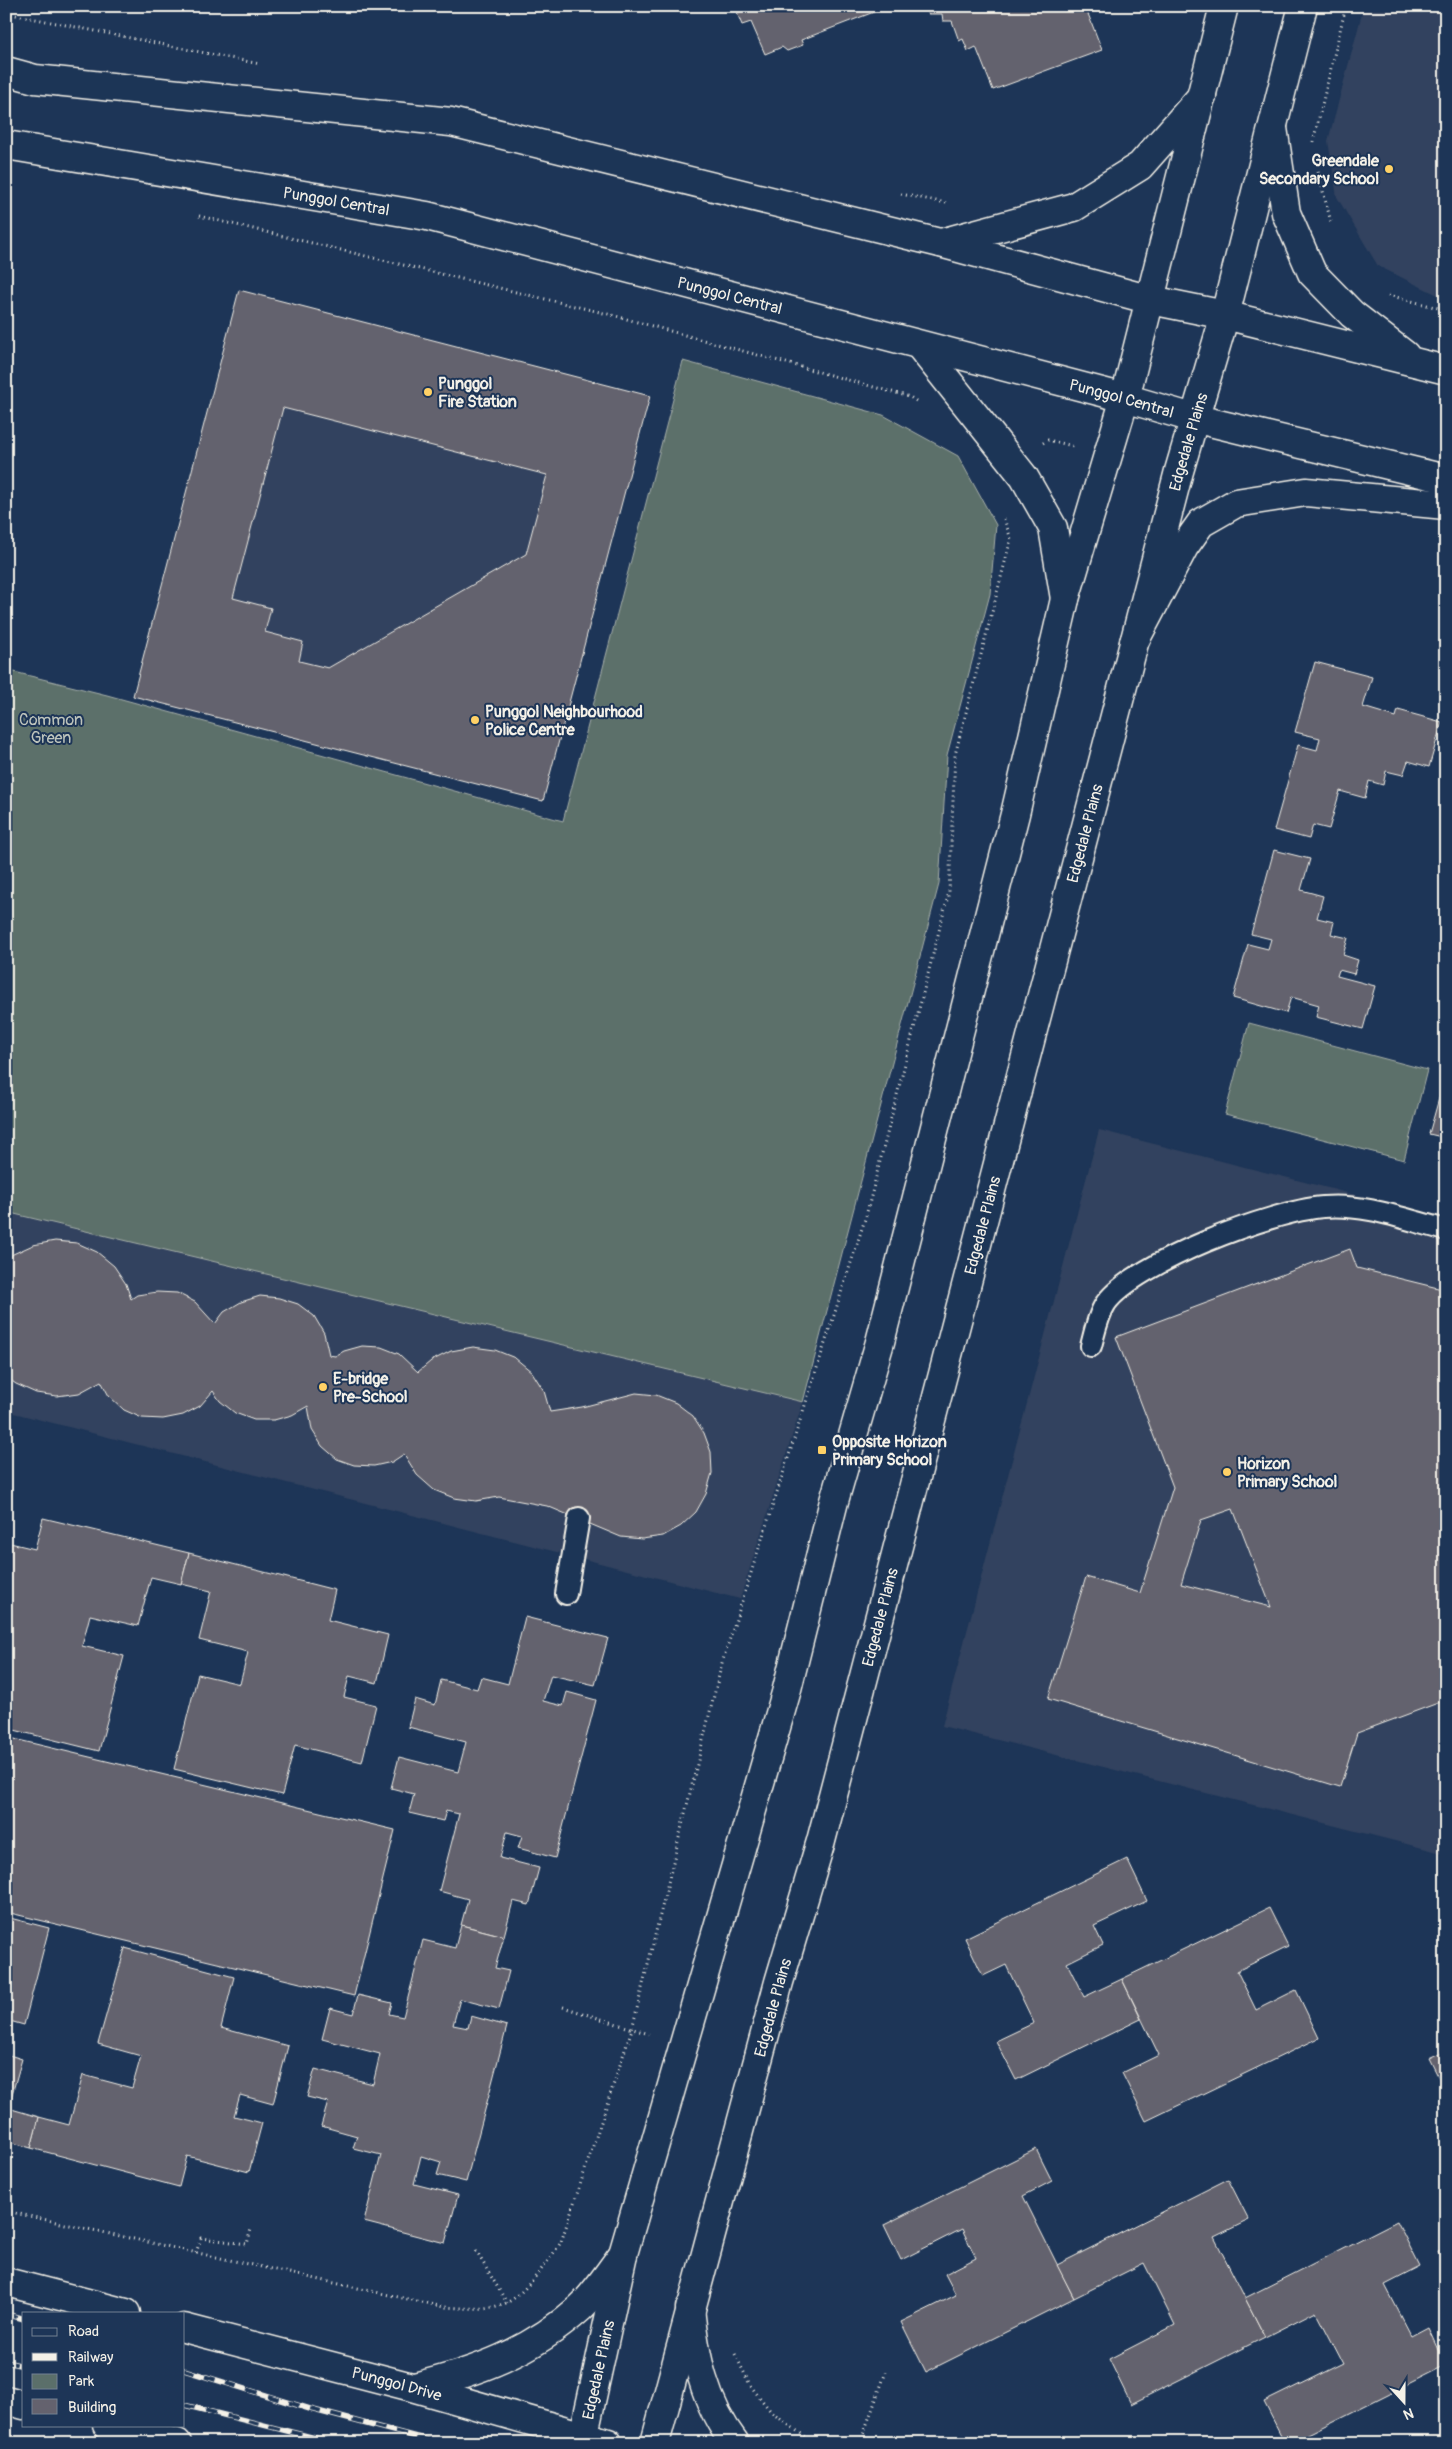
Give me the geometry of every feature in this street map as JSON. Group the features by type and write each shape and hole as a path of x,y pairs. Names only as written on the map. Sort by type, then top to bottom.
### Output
{"street":[{"name":"Edgedale Plains","path":"591,2441 623,2254 786,1693 834,1501 880,1342 1016,814 1065,599 1125,398 1224,6"},
{"name":"Edgedale Plains","path":"655,2443 779,1982 826,1822 1193,418 1225,315 1302,6"},
{"path":"6,71 34,79 451,122 940,243 1151,300 1225,315 1446,370"},
{"path":"940,243 1074,207 1140,166 1202,96"},
{"path":"1273,128 1286,213 1312,273 1352,314 1413,362"},
{"name":"Punggol Central","path":"6,145 427,216 1125,398 1193,418 1446,479"},
{"path":"920,346 1024,477 1053,528 1065,599"},
{"path":"1134,642 1184,547 1201,523 1224,508 1236,503 1306,492 1446,505"},
{"path":"412,2387 471,2372 500,2362 526,2348 580,2307 623,2254"},
{"path":"6,2282 122,2312"},
{"path":"690,2308 700,2373 711,2404 735,2443"},
{"name":"Punggol Drive","path":"185,2328 412,2387 591,2441"},
{"path":"6,2400 22,2404"},
{"path":"111,2426 177,2443"}],"lane":[{"path":"1091,1346 1098,1320 1106,1303 1124,1285 1184,1249 1282,1215 1323,1206 1368,1210 1446,1230"},
{"path":"566,1594 579,1518"}],"path":[{"path":"1312,147 1346,6"},
{"path":"6,12 268,66"},
{"path":"1316,166 1333,232"},
{"path":"899,194 947,204"},
{"path":"190,214 612,315 910,397 918,403"},
{"path":"1383,294 1446,310"},
{"path":"6,2211 444,2307 477,2309 507,2303 545,2268 562,2242 632,2029 722,1663 866,1216 950,892 956,755 1010,539 1001,511"},
{"path":"563,2007 684,2043"},
{"path":"196,2253 201,2238 247,2244 251,2230"},
{"path":"476,2251 507,2303"},
{"path":"860,2443 886,2372"},
{"path":"750,2385 772,2413 814,2443"}],"shaded area":[{"name":"Greendale Secondary School","path":"1364,6 1446,6 1446,299 1378,266 1337,197 1328,141"},
{"path":"283,408 547,475 526,554 328,668 299,661 303,642 265,632 271,608 233,598"},
{"name":"Horizon Primary School","path":"1099,1130 1446,1218 1446,1854 942,1726"},
{"path":"6,1212 803,1402 740,1599 6,1411"}],"green space":[{"name":"Common Green","path":"683,361 883,415 958,456 996,525 990,594 947,755 939,884 803,1402 6,1212 6,670 107,695 563,821"},
{"path":"1249,1023 1427,1070 1404,1160 1225,1114"}],"building":[{"path":"753,6 916,6 916,11 879,10 801,40 803,45 787,51 782,47 765,54 751,22 742,25 737,13"},
{"path":"928,6 1085,6 1102,50 993,90 976,47 968,51 963,39 959,41 952,21 943,21 942,14 928,14"},
{"path":"239,290 650,396 543,801 133,696","holes":["283,408 547,475 526,554 328,668 299,661 303,642 265,632 271,608 233,598"]},
{"path":"1315,662 1372,677 1363,707 1396,717 1398,710 1442,722 1429,767 1408,761 1403,775 1386,771 1383,785 1369,781 1365,798 1340,791 1329,829 1313,825 1309,839 1274,830 1298,745 1317,750 1320,738 1295,732"},
{"path":"1274,850 1310,859 1301,890 1323,896 1317,918 1334,922 1331,934 1348,938 1343,955 1358,960 1354,974 1339,970 1337,976 1375,986 1363,1029 1316,1017 1319,1005 1291,997 1286,1013 1233,998 1248,944 1268,949 1271,939 1251,934"},
{"path":"1443,1084 1446,1084 1446,1138 1429,1134"},
{"name":"E-bridge Pre-School","path":"55,1241 77,1243 97,1252 114,1266 126,1284 131,1299 137,1295 157,1292 177,1293 195,1302 215,1324 224,1312 241,1302 260,1296 279,1298 298,1304 314,1316 324,1333 329,1355 335,1356 344,1351 362,1346 381,1347 399,1354 418,1372 431,1361 451,1351 473,1347 495,1350 515,1358 532,1372 544,1391 550,1412 582,1407 636,1393 656,1395 676,1403 693,1416 704,1433 711,1452 712,1473 706,1494 696,1512 681,1526 663,1536 642,1539 621,1537 547,1506 499,1497 476,1501 454,1498 434,1490 417,1475 404,1454 392,1462 374,1466 354,1465 337,1459 322,1446 312,1430 308,1406 292,1415 274,1420 254,1420 235,1413 220,1401 213,1391 200,1406 183,1415 163,1419 142,1418 124,1410 109,1396 101,1381 79,1393 57,1396 36,1393 6,1377 6,1260 13,1254 33,1245"},
{"path":"1350,1249 1357,1268 1446,1290 1446,1700 1357,1733 1340,1787 1048,1699 1086,1577 1140,1593 1173,1487 1116,1337","holes":["1233,1509 1271,1607 1181,1584 1201,1520"]},
{"path":"43,1518 189,1553 181,1584 151,1577 138,1626 90,1615 82,1646 124,1656 99,1751 6,1728 6,1542 35,1549"},
{"path":"189,1553 335,1590 328,1620 388,1635 377,1683 349,1676 344,1697 376,1705 362,1762 295,1745 282,1795 174,1769 198,1674 240,1684 248,1652 199,1640 211,1591 181,1584"},
{"path":"525,1617 608,1638 595,1685 551,1675 543,1701 563,1706 567,1692 596,1700 555,1858 518,1848 522,1836 507,1832 500,1858 539,1868 529,1905 513,1901 504,1936 461,1925 468,1899 439,1891 459,1814 446,1811 443,1821 409,1813 414,1794 391,1788 399,1757 458,1772 466,1742 408,1727 415,1699 435,1705 441,1680 477,1689 481,1677 508,1684"},
{"path":"6,1737 395,1830 354,1996 6,1912"},
{"path":"1127,1859 1147,1901 1094,1926 1103,1945 1067,1963 1084,1997 1122,1979 1141,2019 1016,2080 996,2041 1034,2023 1006,1965 983,1976 965,1938"},
{"path":"1269,1908 1288,1946 1237,1971 1256,2010 1296,1990 1319,2038 1146,2121 1122,2073 1159,2055 1122,1979"},
{"path":"6,1917 49,1928 24,2025 6,2020"},
{"path":"461,1925 504,1936 495,1968 509,1971 499,2009 460,1999 453,2025 468,2028 471,2016 507,2026 466,2182 437,2175 441,2162 421,2156 414,2184 458,2195 445,2243 364,2222 381,2155 353,2148 357,2136 321,2126 328,2102 307,2097 315,2069 373,2084 380,2054 322,2039 330,2008 353,2014 358,1995 392,2003 389,2014 403,2017 423,1940 455,1948"},
{"path":"125,1948 234,1977 221,2028 288,2046 273,2104 240,2095 234,2116 262,2123 249,2172 187,2156 179,2187 31,2148 39,2117 69,2125 83,2075 132,2088 141,2056 98,2044"},
{"path":"1446,2050 1446,2092 1429,2058"},
{"path":"6,2054 22,2059 8,2108 39,2117 31,2148 6,2141"},
{"path":"1036,2149 1052,2181 1023,2196 1074,2298 926,2372 901,2322 956,2295 945,2274 976,2258 962,2229 901,2260 884,2225"},
{"path":"1228,2179 1249,2220 1214,2237 1265,2337 1131,2404 1109,2359 1175,2325 1144,2263 1074,2298 1057,2265"},
{"path":"1397,2221 1420,2267 1385,2285 1412,2337 1429,2328 1446,2365 1290,2443 1285,2443 1264,2402 1343,2363 1316,2311 1265,2337 1245,2298"},
{"path":"1446,2248 1446,2267 1438,2251"}],"railway":[{"path":"6,2314 22,2318"},
{"path":"6,2362 22,2366"},
{"path":"185,2370 310,2409 439,2443"},
{"path":"185,2405 335,2443"}],"place":[{"name":"Greendale Secondary School","path":"1389,169"},
{"name":"Punggol Fire Station","path":"428,392"},
{"name":"Punggol Neighbourhood Police Centre","path":"475,720"},
{"name":"E-bridge Pre-School","path":"323,1387"},
{"name":"Opposite Horizon Primary School","path":"822,1450"},
{"name":"Horizon Primary School","path":"1227,1472"}]}
